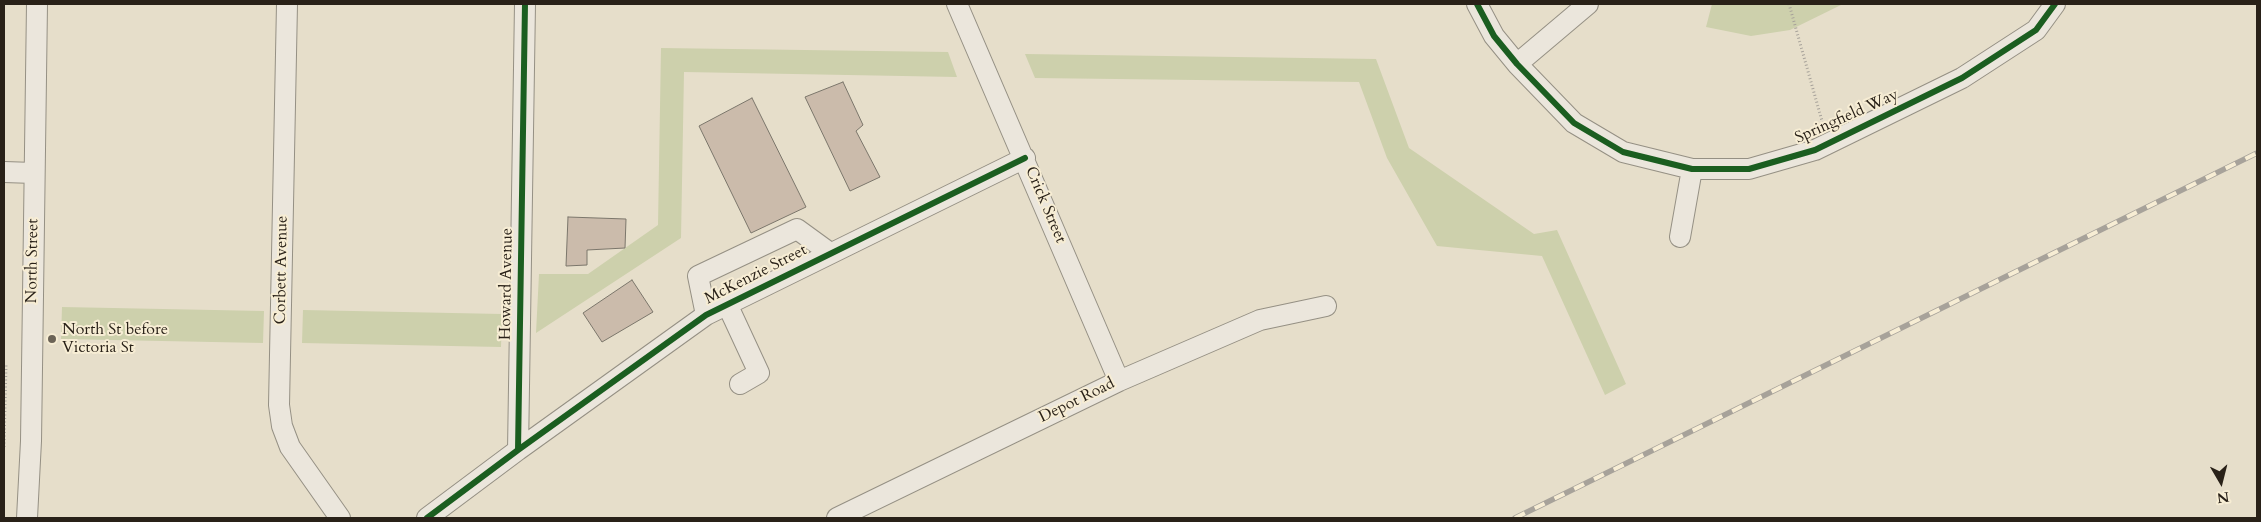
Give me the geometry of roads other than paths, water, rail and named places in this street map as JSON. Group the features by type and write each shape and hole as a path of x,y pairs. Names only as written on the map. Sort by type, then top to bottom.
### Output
{"street":[{"name":"North Street","path":"27,518 31,441 37,4"},
{"name":"Corbett Avenue","path":"287,4 280,405 282,426 290,447 340,518"},
{"name":"Howard Avenue","path":"518,450 525,4"},
{"name":"Crick Street","path":"957,4 1025,158 1119,381"},
{"name":"Springfield Way","path":"1477,4 1494,36 1517,64 1574,123 1623,152 1692,169 1749,169 1815,150 1962,78 2036,30 2055,4"},
{"path":"1517,64 1588,4"},
{"name":"McKenzie Street","path":"518,450 706,316 1025,158"},
{"path":"1680,237 1692,169"},
{"path":"4,172 34,173"},
{"path":"706,316 698,276 797,229 830,253"},
{"path":"727,304 759,373 740,384"},
{"name":"Depot Road","path":"837,518 1119,381 1260,320 1326,306"},
{"path":"427,518 518,450"}],"railway":[{"path":"1515,518 2257,153"}],"place":[{"name":"North St before Victoria St","path":"52,339"}]}
